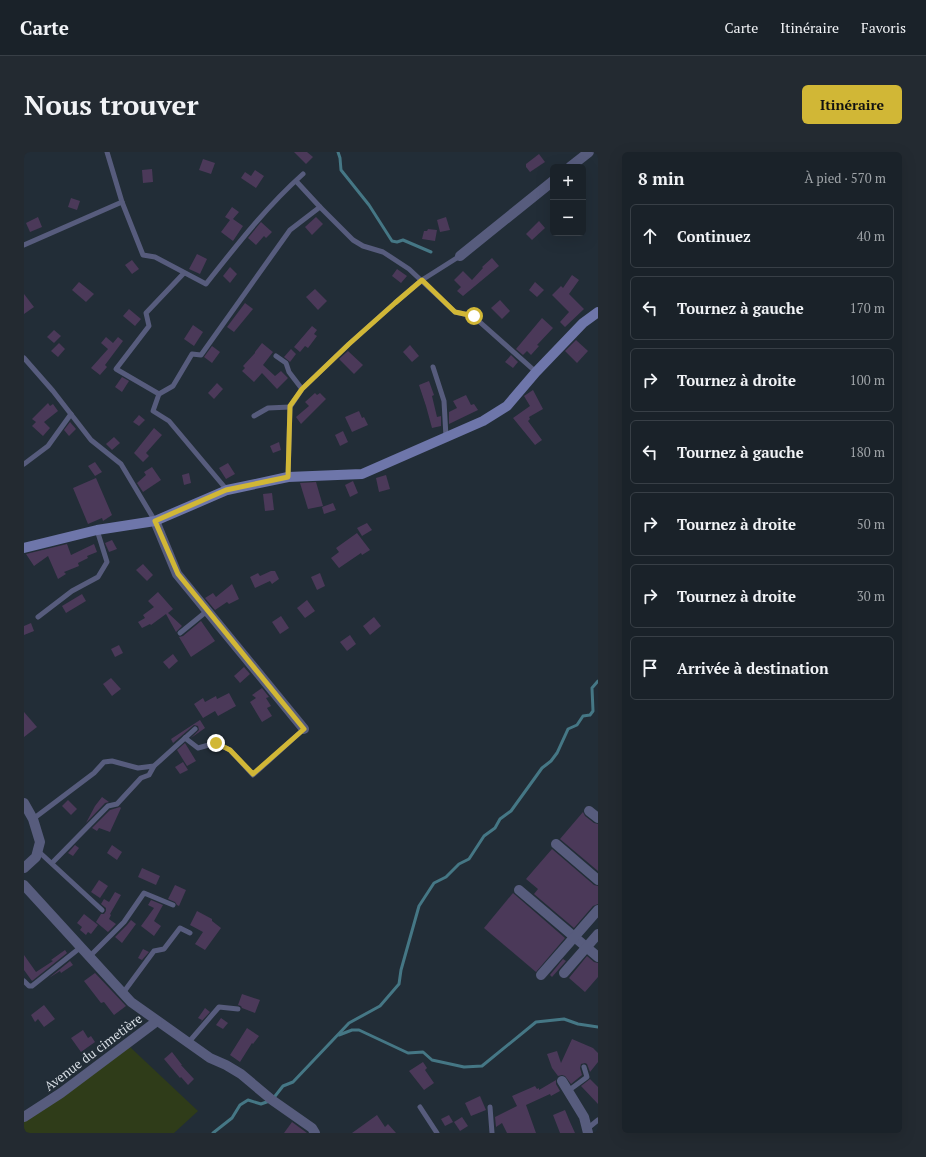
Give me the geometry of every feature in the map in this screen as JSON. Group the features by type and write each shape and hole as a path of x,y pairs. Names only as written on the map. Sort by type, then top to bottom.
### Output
{"street":[{"path":"574,164 589,152"},
{"path":"460,256 550,183"},
{"path":"24,548 97,530 155,521 226,490 288,477 362,474 483,421 507,406 536,372 583,323 598,312"},
{"path":"155,521 178,574 304,729"},
{"path":"24,803 33,819 40,842 36,857 24,868"},
{"path":"589,811 598,818"},
{"path":"556,844 598,880"},
{"path":"24,885 132,1002 156,1021 210,1058 241,1074 272,1100 312,1128 315,1133"},
{"path":"519,890 598,958"},
{"path":"542,976 598,910"},
{"path":"564,973 598,934"},
{"name":"Avenue du cimetière","path":"24,1117 61,1093 156,1021"},
{"path":"562,1081 584,1117 588,1131"}],"lane":[{"path":"107,152 122,202 143,255 156,257 206,284 246,234 286,189 303,174"},
{"path":"296,181 353,240 362,246 384,252 409,269 455,312 474,316 536,372"},
{"path":"24,245 122,202"},
{"path":"226,490 169,421 153,410 160,394 173,386 192,354 201,355 290,230 320,207"},
{"path":"288,477 290,406 302,389 349,344 422,280 460,256"},
{"path":"160,394 116,368 148,326 146,314 184,273"},
{"path":"276,356 286,363 289,372 302,389"},
{"path":"24,358 53,390 91,440 121,464 155,521"},
{"path":"433,367 444,401 446,437"},
{"path":"254,416 268,408 290,406"},
{"path":"24,464 48,446 71,414"},
{"path":"38,617 72,591 98,577 107,562 97,530"},
{"path":"180,632 207,611"},
{"path":"52,863 108,806 117,804 141,778 149,775 154,766 195,729"},
{"path":"185,738 198,748 216,743 223,746 230,750 253,774 304,729"},
{"path":"33,819 94,773 104,762 112,761 138,768 154,766"},
{"path":"38,850 102,910"},
{"path":"90,956 124,922 144,893 173,905"},
{"path":"123,992 154,951 164,948 180,928 190,932"},
{"path":"24,981 29,986 32,986 82,947"},
{"path":"188,1043 218,1007 238,1009"},
{"path":"568,1091 587,1077 584,1067"},
{"path":"420,1106 437,1133"},
{"path":"490,1107 492,1133"},
{"path":"588,1131 598,1120"}],"green space":[{"path":"130,1047 198,1111 174,1133 24,1133 24,1120"}],"building":[{"path":"294,152 307,152 313,157 306,164"},
{"path":"539,154 545,162 530,172 526,167 526,164"},
{"path":"203,159 215,163 211,174 199,170"},
{"path":"152,169 153,182 143,183 142,170"},
{"path":"255,170 264,176 256,188 241,178 245,172 251,176"},
{"path":"71,198 80,201 77,210 68,207"},
{"path":"232,207 239,212 233,219 243,226 233,241 221,232 230,220 225,217"},
{"path":"38,217 42,227 30,232 26,223"},
{"path":"316,217 323,224 312,235 305,227"},
{"path":"446,217 450,230 440,232 437,220"},
{"path":"539,221 545,228 532,240 526,234"},
{"path":"261,222 272,232 266,238 264,236 256,245 248,238"},
{"path":"428,229 437,230 435,241 422,239 424,231 427,231"},
{"path":"197,254 207,259 200,274 189,269"},
{"path":"492,258 499,266 463,296 457,291 461,287 454,280 463,271 472,280 483,268 482,267"},
{"path":"132,260 139,269 132,274 125,265"},
{"path":"230,267 237,274 230,283 223,276"},
{"path":"397,269 407,276 401,283 392,276"},
{"path":"572,275 579,280 569,294 584,309 565,327 560,322 569,312 552,295 561,286 563,288"},
{"path":"79,282 94,294 86,302 72,290"},
{"path":"535,282 544,290 537,297 529,290"},
{"path":"315,289 327,301 318,310 306,297"},
{"path":"24,294 34,307 24,314"},
{"path":"500,300 510,311 502,319 491,308"},
{"path":"245,303 253,309 234,332 227,327"},
{"path":"129,309 141,319 135,326 123,316"},
{"path":"542,318 553,328 537,345 539,346 531,355 527,351 523,355 516,349"},
{"path":"193,325 203,332 194,346 184,339"},
{"path":"312,326 317,330 314,334 317,336 308,348 305,346 300,352 294,347"},
{"path":"54,330 61,336 54,343 47,337"},
{"path":"106,337 113,343 118,337 123,341 105,365 107,367 100,375 91,368 108,349 101,343"},
{"path":"576,340 588,351 577,363 565,351"},
{"path":"59,343 65,349 58,357 51,351"},
{"path":"262,343 273,352 263,365 275,376 281,371 288,378 277,389 262,373 254,382 242,371 245,368 243,366"},
{"path":"410,345 419,356 412,362 403,352"},
{"path":"212,346 220,352 212,363 204,357"},
{"path":"291,349 296,354 290,362 284,357"},
{"path":"348,351 363,365 354,374 339,359"},
{"path":"511,355 518,362 513,368 505,362"},
{"path":"122,377 129,381 122,392 115,387"},
{"path":"429,381 434,395 432,396 437,417 441,416 441,426 432,428 419,385"},
{"path":"217,383 223,389 214,399 208,393"},
{"path":"533,390 543,409 529,417 530,419 528,421 542,440 535,445 513,418 530,406 524,396"},
{"path":"315,393 317,395 320,393 326,399 301,424 296,417 309,406 305,402"},
{"path":"466,395 471,405 474,404 478,410 449,424 449,412 457,408 453,401"},
{"path":"48,403 50,406 53,404 58,411 44,422 50,428 43,436 32,426 36,422 32,419"},
{"path":"359,411 362,418 364,417 368,425 352,432 345,417"},
{"path":"139,415 145,420 139,426 133,422"},
{"path":"70,422 76,429 69,436 64,430"},
{"path":"154,428 162,435 146,453 149,456 143,462 134,453"},
{"path":"343,431 348,442 340,446 335,435"},
{"path":"114,437 120,443 112,450 106,444"},
{"path":"279,442 281,450 273,453 270,446"},
{"path":"95,462 102,472 95,476 88,466"},
{"path":"228,463 235,474 226,479 219,468"},
{"path":"152,467 161,480 143,492 137,483 146,475 144,472"},
{"path":"189,473 191,483 184,485 182,475"},
{"path":"386,475 390,489 379,492 376,478"},
{"path":"96,478 112,515 103,521 102,518 88,524 73,488"},
{"path":"353,481 358,493 350,497 345,485"},
{"path":"316,482 323,506 308,509 300,483"},
{"path":"272,493 274,510 265,511 263,494"},
{"path":"333,503 336,510 324,514 322,507"},
{"path":"367,523 372,530 362,536 357,528"},
{"path":"357,533 370,550 362,555 361,553 339,568 331,558 339,552 336,548"},
{"path":"112,540 117,549 109,552 105,543"},
{"path":"67,544 71,555 94,544 97,552 87,556 88,558 78,563 79,566 64,572 66,574 58,579 48,556 34,566 26,554"},
{"path":"143,564 153,575 147,581 136,570"},
{"path":"271,571 275,571 279,579 272,584 270,581 255,588 250,577 258,573 260,576"},
{"path":"320,573 325,586 317,590 311,577"},
{"path":"232,584 239,599 229,604 227,602 215,610 205,598 213,593 216,597"},
{"path":"158,592 173,609 168,613 182,626 176,632 166,614 151,625 150,624 142,628 138,622 145,618 143,615 154,607 148,601"},
{"path":"82,594 86,601 66,613 62,606"},
{"path":"307,600 315,611 305,618 297,608"},
{"path":"281,616 289,628 280,634 272,622"},
{"path":"374,617 381,626 370,635 363,626"},
{"path":"201,621 215,641 191,657 179,637 183,636"},
{"path":"31,623 34,631 24,635 24,626"},
{"path":"350,635 356,644 347,651 340,642"},
{"path":"119,645 123,653 115,657 111,649"},
{"path":"173,654 178,661 169,669 163,662"},
{"path":"244,667 250,674 240,683 234,676"},
{"path":"111,678 121,689 112,696 103,684"},
{"path":"262,688 269,697 266,698 271,706 267,708 272,716 262,722 250,702 256,698 252,695"},
{"path":"229,693 236,706 218,716 215,711 203,718 194,704 203,698 205,702 216,696 217,699"},
{"path":"24,712 37,727 24,737"},
{"path":"200,720 205,728 191,738 199,730 198,726 194,725 173,743 171,739"},
{"path":"185,743 196,761 187,766 177,750"},
{"path":"183,762 188,770 180,774 175,767"},
{"path":"102,797 109,802 105,803 86,823 95,806"},
{"path":"68,800 77,809 71,815 62,806"},
{"path":"121,808 110,832 99,828 97,831 92,828 110,810"},
{"path":"583,812 585,816 594,823 598,824 598,871 560,839"},
{"path":"75,845 79,848 73,856 68,853"},
{"path":"112,845 122,852 117,860 107,853"},
{"path":"552,849 594,885 598,886 598,904 593,906 574,928 534,894 538,889 526,879"},
{"path":"142,868 160,876 156,885 138,877"},
{"path":"99,880 108,886 100,898 91,892"},
{"path":"175,885 186,890 179,906 175,902 168,899"},
{"path":"115,892 121,895 110,914 109,919 116,924 108,932 96,922 101,914 104,914 106,911 106,908 101,904 104,899 109,902"},
{"path":"513,893 565,938 536,972 484,928"},
{"path":"151,900 163,905 154,921 161,926 154,936 141,926 154,908 148,905"},
{"path":"197,911 212,919 212,921 221,928 205,950 195,944 203,932 190,925"},
{"path":"84,914 98,925 91,934 88,932 86,935 80,930 82,927 77,923"},
{"path":"131,920 136,924 122,943 115,937"},
{"path":"143,949 149,952 142,960 138,958"},
{"path":"65,950 67,953 32,981 24,970 24,955 36,972 53,961 51,960"},
{"path":"587,956 594,962 598,963 598,977 585,992 569,978"},
{"path":"563,959 566,961 552,977 550,975"},
{"path":"70,961 73,965 61,973 60,971 49,978"},
{"path":"95,973 126,1006 114,1015 104,1002 101,1003 84,981"},
{"path":"242,994 260,1000 255,1013 238,1005"},
{"path":"44,1005 55,1019 44,1027 38,1019 35,1022 31,1015"},
{"path":"205,1008 210,1012 199,1024 202,1020 198,1018"},
{"path":"221,1018 228,1023 223,1029 216,1025"},
{"path":"247,1028 259,1036 253,1044 252,1043 240,1062 230,1055"},
{"path":"83,1030 88,1038 91,1036 95,1042 81,1052 71,1038"},
{"path":"572,1039 593,1048 598,1053 598,1062 590,1072 587,1064 581,1064 580,1068 582,1075 571,1084 565,1076 558,1076 552,1068 547,1054 557,1051 561,1063"},
{"path":"172,1052 181,1065 194,1079 188,1085 164,1059"},
{"path":"423,1062 427,1068 425,1070 434,1083 424,1090 409,1071"},
{"path":"590,1079 598,1087 598,1104 581,1086"},
{"path":"556,1080 556,1084 560,1091 526,1105 536,1133 507,1133 502,1123 496,1127 495,1117 517,1106 512,1096 535,1086 537,1089 539,1088 539,1090"},
{"path":"480,1096 486,1110 471,1116 465,1103"},
{"path":"565,1110 575,1133 560,1133 553,1115"},
{"path":"377,1115 385,1127 388,1124 396,1133 352,1133"},
{"path":"449,1115 453,1122 445,1126 441,1119"},
{"path":"462,1117 468,1126 460,1131 454,1122"},
{"path":"292,1122 307,1133 284,1133"}],"waterway":[{"path":"338,152 341,170 369,205 392,241 397,242 403,240 431,252"},
{"path":"213,1133 232,1118 240,1105 248,1100 261,1104 272,1100 283,1086 293,1082 349,1023 380,1006 399,984 401,970 419,906 434,883 446,877 459,864 469,859 484,836 495,828 500,819 511,811 542,768 551,761 557,753 568,729 577,725 583,716 590,715 593,711 592,688 598,681"},
{"path":"339,1035 352,1030 359,1030 408,1053 423,1052 432,1060 464,1067 482,1066 536,1022 564,1019 578,1024 598,1027"}],"route":[{"path":"216,743 230,750 253,774 304,729 178,574 155,521 226,490 288,477 290,406 302,389 349,344 422,280 455,312 474,316"}]}
